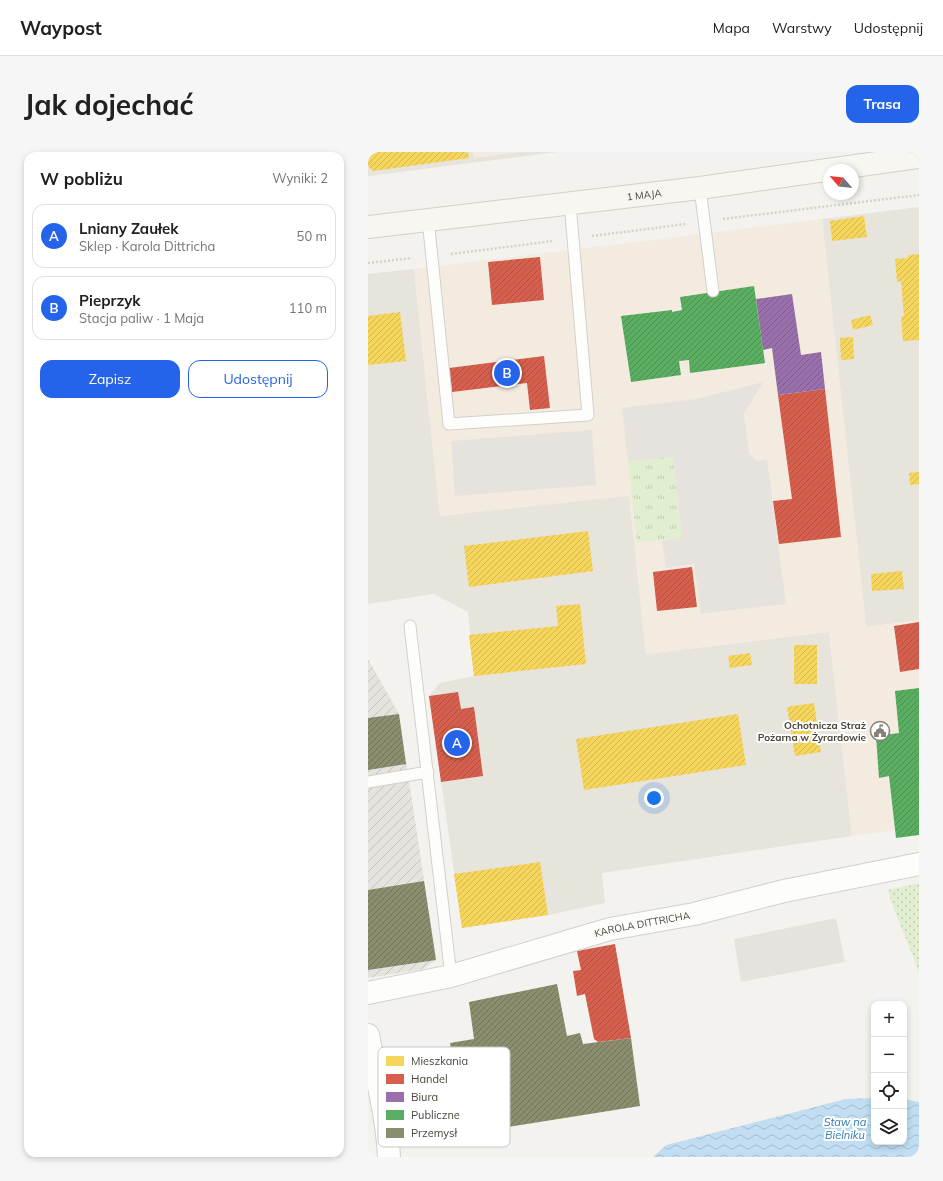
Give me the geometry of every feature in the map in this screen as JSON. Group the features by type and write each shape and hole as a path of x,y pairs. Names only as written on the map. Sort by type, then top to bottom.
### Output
{"street":[{"name":"1 MAJA","path":"368,227 700,188 919,157"},
{"name":"KAROLA DITTRICHA","path":"368,993 450,976 610,929 694,914 784,892 919,864"},
{"path":"368,1035 378,1081"},
{"path":"388,1147 389,1157"}],"lane":[{"path":"700,188 713,290"},
{"path":"428,219 449,424 588,415 570,203"},
{"path":"410,626 428,772 450,976"},
{"path":"368,782 428,772"}],"path":[{"path":"368,263 919,194"}],"shaded area":[{"path":"368,152 558,152 368,176"},
{"path":"473,152 523,152 474,158"},
{"path":"919,207 919,620 866,627 822,219"},
{"path":"822,219 866,627 919,620 919,835 897,830 852,836 829,632 646,654 629,496 440,516 414,269"},
{"path":"414,269 440,516 629,495 646,654 829,632 852,836 602,873 605,903 548,915 462,928 429,696 440,683 474,676 468,612 434,594 368,604 368,274"},
{"path":"763,382 744,414 749,453 757,461 767,459 786,604 701,614 694,564 666,568 662,541 682,538 673,457 628,461 622,408 696,399"},
{"path":"592,430 596,485 455,496 451,441"},
{"path":"368,659 399,714 436,960 423,969 368,978"},
{"path":"836,918 845,962 741,982 734,939"}],"green space":[{"path":"673,457 682,538 637,542 628,461"},
{"path":"919,883 919,972 888,890"}],"water":[{"name":"Staw na Bielniku","path":"871,1098 871,1145 907,1145 907,1100 919,1102 919,1157 653,1157 666,1145 846,1099"}],"building: Mieszkania":[{"path":"368,152 468,152 469,158 373,171 368,166"},
{"path":"864,216 867,237 832,241 830,221"},
{"path":"919,254 919,340 903,341 901,317 904,316 901,281 897,282 895,259 908,258 908,255"},
{"path":"400,312 406,361 368,365 368,316"},
{"path":"870,315 873,325 853,330 851,320"},
{"path":"853,337 854,359 841,360 840,338"},
{"path":"919,472 919,484 910,485 909,473"},
{"path":"588,531 593,571 469,587 464,546"},
{"path":"902,571 904,589 872,591 871,574"},
{"path":"580,604 586,664 474,676 469,635 558,626 556,606"},
{"path":"794,645 817,645 817,684 794,684"},
{"path":"750,653 752,665 730,668 728,656"},
{"path":"814,703 821,752 795,756 787,707"},
{"path":"738,714 746,765 584,790 576,739"},
{"path":"540,862 548,915 462,928 454,874"}],"building: Handel":[{"path":"540,257 544,300 492,305 488,262"},
{"path":"544,356 550,408 530,410 527,383 452,392 449,368"},
{"path":"825,389 841,537 779,544 773,501 792,499 778,395"},
{"path":"692,567 697,607 657,611 653,572"},
{"path":"919,622 919,669 900,672 894,626"},
{"path":"458,692 461,709 474,707 483,776 441,782 429,696"},
{"path":"615,944 631,1038 598,1042 594,1039 585,994 577,996 573,971 581,970 577,951"}],"building: Biura":[{"path":"792,294 801,355 821,352 825,389 778,395 772,348 763,350 756,299"}],"building: Publiczne":[{"path":"754,286 765,363 690,373 689,360 679,361 681,375 631,382 621,316 682,310 680,297"},
{"path":"919,688 919,835 896,838 889,776 879,778 876,736 899,733 895,691"}],"building: Przemysł":[{"path":"399,714 406,764 368,770 368,718"},
{"path":"424,881 436,960 368,970 368,890"},
{"path":"557,984 567,1036 580,1033 583,1044 631,1038 640,1106 510,1127 510,1047 451,1047 450,1043 474,1039 469,1002"}],"place":[{"name":"Pieprzyk","path":"507,373"},
{"name":"Ochotnicza Straż Pożarna w Żyrardowie","path":"880,731"},
{"name":"Lniany Zaułek","path":"457,743"}]}
